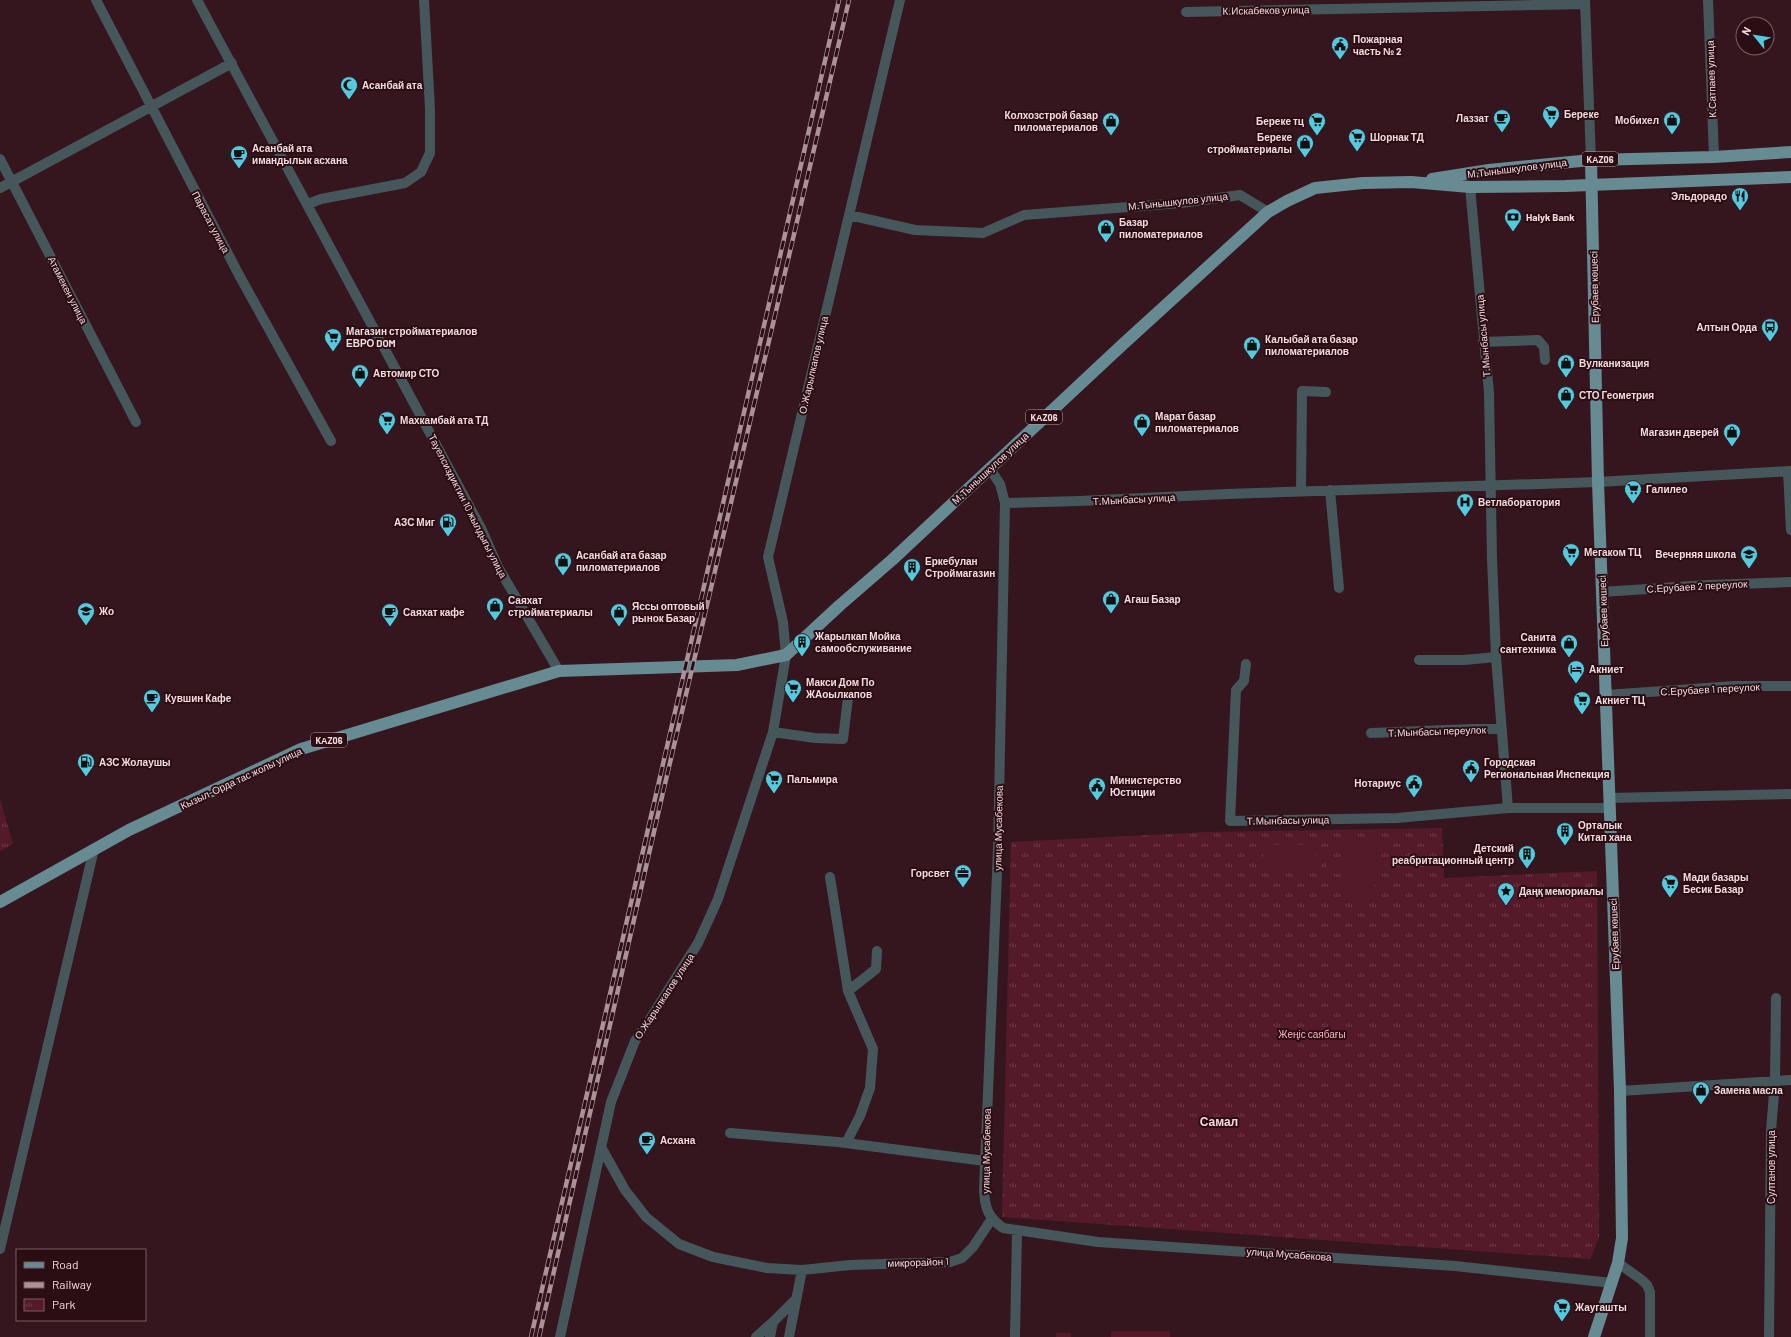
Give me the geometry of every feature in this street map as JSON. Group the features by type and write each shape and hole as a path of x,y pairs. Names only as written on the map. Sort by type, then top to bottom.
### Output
{"main road":[{"name":"М.Тынышкулов улица","path":"1411,182 1489,170 1591,160 1714,158 1791,152"},
{"name":"Ерубаев көшесі","path":"1591,160 1598,482 1620,1091 1622,1238 1618,1263 1594,1337"},
{"name":"М.Тынышкулов улица","path":"786,655 892,560 1121,346 1268,212 1287,201 1315,188 1363,183 1411,182 1470,187 1592,185 1791,177"},
{"name":"Кызыл-Орда тас жолы улица","path":"0,902 151,819 301,749 559,671 737,665 786,655"}],"street":[{"name":"Парасат улица","path":"96,0 235,268 331,442"},
{"name":"Тауелсиздиктин 10 жылдыгы улица","path":"199,0 481,528 498,567 559,671"},
{"path":"308,204 320,199 405,184 421,172 430,152 430,109 424,0"},
{"name":"О.Жарылкапов улица","path":"560,1337 611,1102 634,1041 650,1019 698,943 718,899 773,732 786,655 783,622 768,557 900,0"},
{"name":"К.Сатпаев улица","path":"1708,0 1714,158"},
{"name":"К.Искабеков улица","path":"1186,12 1585,2"},
{"name":"Ерубаев көшесі","path":"1585,2 1591,160"},
{"path":"0,188 232,63"},
{"name":"Атамекен улица","path":"0,159 136,422"},
{"name":"Т.Мынбасы улица","path":"1470,187 1483,342 1489,393 1496,657 1508,808"},
{"name":"М.Тынышкулов улица","path":"849,215 915,230 983,233 1024,215 1181,203 1240,195 1268,212"},
{"path":"1483,342 1538,340 1544,347 1545,360"},
{"path":"1301,491 1302,391 1326,392"},
{"path":"990,469 1000,484 1005,504"},
{"path":"1491,485 1598,482 1790,471 1791,530"},
{"name":"Т.Мынбасы улица","path":"1005,504 1301,491 1491,485"},
{"path":"1330,490 1339,588"},
{"name":"улица Мусабекова","path":"1005,504 998,857 985,1161 985,1204 991,1220 1003,1228 1017,1231 1098,1242 1455,1266 1612,1283"},
{"name":"С.Ерубаев 2 переулок","path":"1602,592 1708,585 1791,582"},
{"path":"1419,660 1464,660 1496,657"},
{"name":"Т.Мынбасы улица","path":"1246,664 1244,681 1236,690 1230,821 1397,818 1508,808 1791,794"},
{"name":"С.Ерубаев 1 переулок","path":"1606,695 1735,686 1791,686"},
{"path":"773,732 815,738 843,739 848,698"},
{"name":"Т.Мынбасы переулок","path":"1371,733 1502,729"},
{"path":"0,1249 94,849"},
{"path":"830,878 848,991 873,1049 870,1088 860,1116 846,1143"},
{"path":"848,991 876,969 877,951"},
{"name":"Султанов улица","path":"1769,1337 1771,1131 1776,998"},
{"path":"1620,1091 1791,1080"},
{"path":"730,1133 846,1143 985,1161"},
{"name":"микрорайон 1","path":"601,1147 625,1190 646,1217 679,1244 713,1257 767,1268 802,1270 850,1265 950,1262 962,1258 973,1247 991,1220"},
{"path":"1015,1337 1017,1231"},
{"path":"1618,1263 1648,1285 1650,1292 1650,1337"},
{"path":"789,1337 802,1270"},
{"path":"756,1337 774,1322 796,1299"},
{"path":"770,1337 774,1322"}],"green space":[{"path":"0,799 13,844 0,851"},
{"name":"Жеңіс саябағы","path":"1442,828 1444,878 1597,871 1599,1238 1590,1259 1002,1217 1011,842 1208,832"},
{"path":"1342,842 1377,843 1375,902 1341,901"},
{"path":"1263,845 1316,845 1315,871 1263,871"},
{"path":"1326,862 1338,862 1339,874 1326,874"},
{"path":"1111,1331 1170,1331 1170,1337 1111,1337"},
{"path":"1056,1333 1071,1333 1071,1337 1056,1337"}],"railway":[{"path":"531,1337 839,0"},
{"path":"539,1337 661,801 849,0"}],"place":[{"name":"Пожарная часть № 2","path":"1340,60"},
{"name":"Асанбай ата","path":"349,100"},
{"name":"Береке","path":"1551,129"},
{"name":"Лаззат","path":"1502,133"},
{"name":"Мобихел","path":"1672,135"},
{"name":"Колхозстрой базар пиломатериалов","path":"1111,136"},
{"name":"Береке тц","path":"1317,136"},
{"name":"Шорнак ТД","path":"1357,152"},
{"name":"Береке стройматериалы","path":"1305,158"},
{"name":"Асанбай ата имандылык асхана","path":"239,169"},
{"name":"Эльдорадо","path":"1740,211"},
{"name":"Halyk Bank","path":"1513,232"},
{"name":"Базар пиломатериалов","path":"1106,243"},
{"name":"Алтын Орда","path":"1770,342"},
{"name":"Магазин стройматериалов ЕВРО DOM","path":"333,352"},
{"name":"Калыбай ата базар пиломатериалов","path":"1252,360"},
{"name":"Вулканизация","path":"1566,378"},
{"name":"Автомир СТО","path":"360,388"},
{"name":"СТО Геометрия","path":"1566,410"},
{"name":"Махкамбай ата ТД","path":"387,435"},
{"name":"Марат базар пиломатериалов","path":"1142,437"},
{"name":"Магазин дверей","path":"1732,447"},
{"name":"Галилео","path":"1633,504"},
{"name":"Ветлаборатория","path":"1465,517"},
{"name":"АЗС Миг","path":"448,537"},
{"name":"Мегаком ТЦ","path":"1571,567"},
{"name":"Вечерняя школа","path":"1749,569"},
{"name":"Асанбай ата базар пиломатериалов","path":"563,576"},
{"name":"Еркебулан Строймагазин","path":"912,582"},
{"name":"Агаш Базар","path":"1111,614"},
{"name":"Саяхат стройматериалы","path":"495,621"},
{"name":"Жо","path":"86,626"},
{"name":"Саяхат кафе","path":"390,627"},
{"name":"Яссы оптовый рынок Базар","path":"619,627"},
{"name":"Жарылкап Мойка самообслуживание","path":"802,657"},
{"name":"Санита сантехника","path":"1569,658"},
{"name":"Акниет","path":"1576,684"},
{"name":"Макси Дом По ЖАоылкапов","path":"793,703"},
{"name":"Кувшин Кафе","path":"152,713"},
{"name":"Акниет ТЦ","path":"1582,715"},
{"name":"АЗС Жолаушы","path":"86,777"},
{"name":"Городская Региональная Инспекция","path":"1471,783"},
{"name":"Пальмира","path":"774,794"},
{"name":"Нотариус","path":"1414,798"},
{"name":"Министерство Юстиции","path":"1097,801"},
{"name":"Орталык Китап хана","path":"1565,846"},
{"name":"Детский реабритационный центр","path":"1527,869"},
{"name":"Горсвет","path":"963,888"},
{"name":"Мади базары Бесик Базар","path":"1670,898"},
{"name":"Даңқ мемориалы","path":"1506,906"},
{"name":"Замена масла","path":"1701,1105"},
{"name":"Асхана","path":"647,1155"},
{"name":"Жаугашты","path":"1562,1322"}],"district":[{"name":"Самал","path":"1219,1121"}]}
